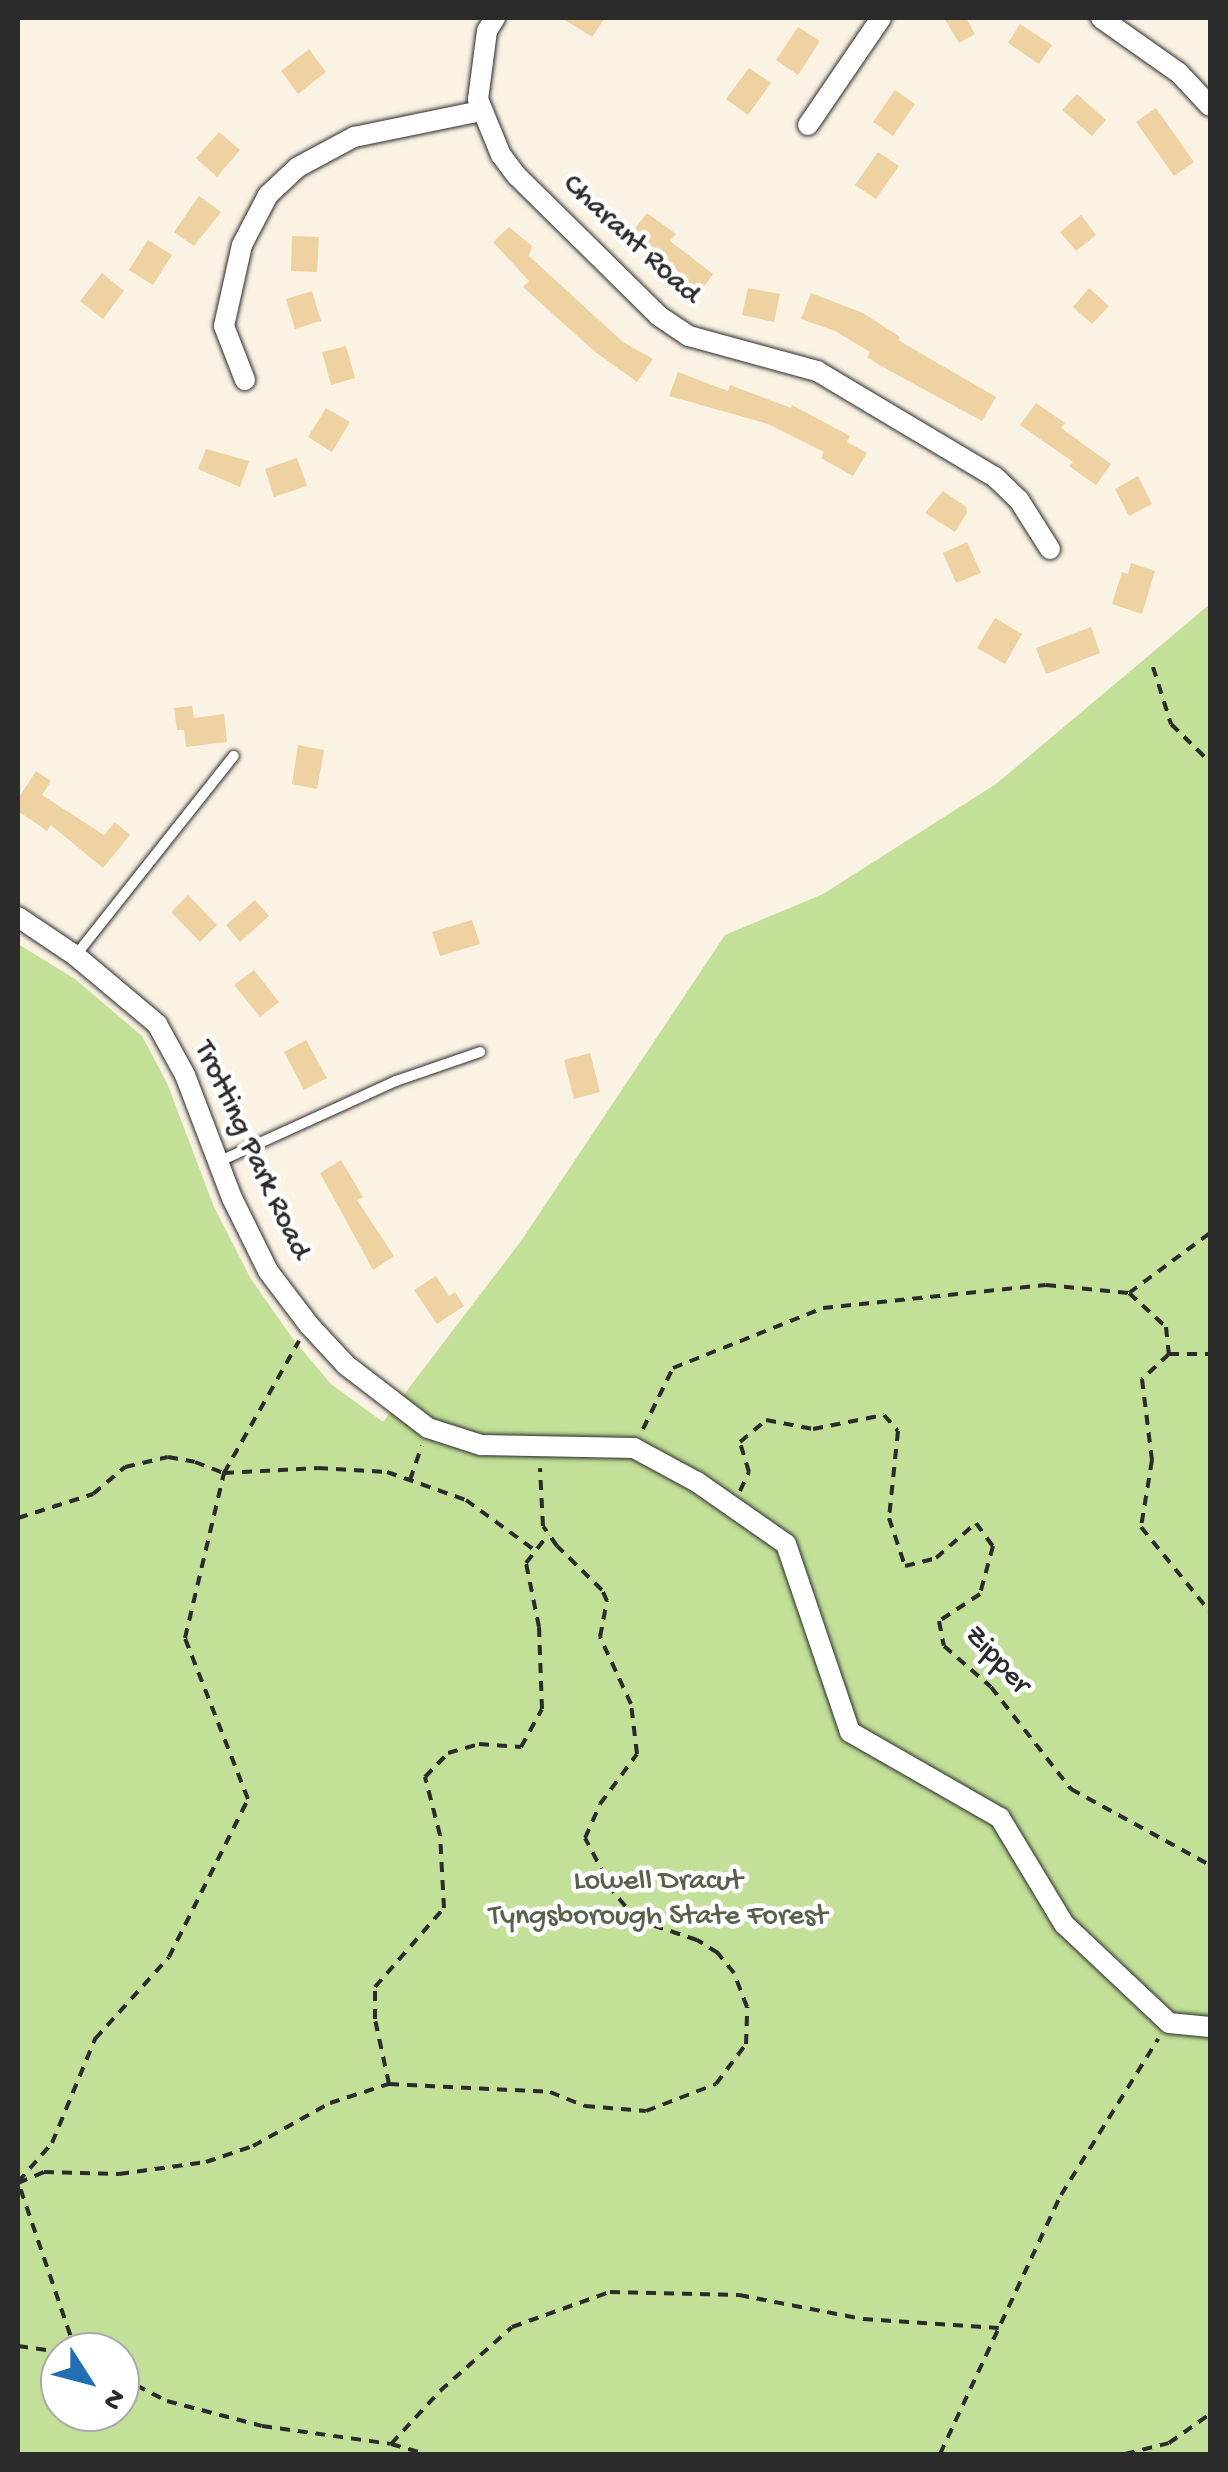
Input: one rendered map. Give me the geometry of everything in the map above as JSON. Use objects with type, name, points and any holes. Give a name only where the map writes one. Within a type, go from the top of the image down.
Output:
[{"type":"street","name":"Charant Road","points":[[495,18],[481,64],[481,111],[517,176],[659,316],[690,336],[817,371],[978,467],[1019,500],[1050,549]]},
{"type":"street","points":[[808,125],[881,18]]},
{"type":"street","points":[[1101,18],[1179,73],[1210,106]]},
{"type":"street","points":[[246,380],[224,326],[242,245],[268,195],[298,168],[354,137],[481,111]]},
{"type":"street","name":"Trotting Park Road","points":[[18,917],[76,956],[157,1024],[184,1075],[218,1162],[268,1270],[308,1325],[346,1364],[428,1428],[481,1445],[634,1448],[786,1544],[850,1732],[1000,1818],[1064,1924],[1169,2023]]},
{"type":"street","points":[[1169,2023],[1210,2027]]},
{"type":"lane","points":[[76,956],[234,756]]},
{"type":"lane","points":[[218,1162],[396,1081],[480,1052]]},
{"type":"path","points":[[1154,666],[1171,724],[1210,762]]},
{"type":"path","points":[[1129,1293],[1210,1233]]},
{"type":"path","points":[[634,1448],[672,1368],[823,1308],[1046,1285],[1129,1293],[1166,1327],[1169,1354]]},
{"type":"path","points":[[18,2182],[52,2143],[95,2039],[169,1957],[248,1799],[185,1638],[224,1474],[308,1325]]},
{"type":"path","points":[[1210,1354],[1169,1354],[1142,1379],[1152,1460],[1142,1527],[1210,1612]]},
{"type":"path","name":"Zipper","points":[[732,1507],[749,1472],[740,1442],[766,1420],[813,1429],[884,1415],[898,1431],[889,1518],[906,1566],[936,1558],[976,1523],[993,1546],[980,1594],[939,1621],[944,1646],[991,1687],[1070,1789],[1210,1865]]},
{"type":"path","points":[[410,1480],[428,1428]]},
{"type":"path","points":[[18,2182],[44,2172],[119,2174],[206,2162],[253,2146],[330,2102],[389,2084],[550,2092],[584,2106],[646,2112],[716,2084],[746,2044],[747,2007],[734,1972],[718,1953],[696,1940],[637,1920],[614,1893],[586,1838],[600,1804],[638,1754],[631,1704],[600,1636],[607,1601],[543,1526],[542,1477],[533,1444]]},
{"type":"path","points":[[18,1518],[86,1498],[125,1468],[152,1459],[195,1462],[224,1474],[318,1468],[388,1472],[466,1500],[536,1551]]},
{"type":"path","points":[[389,2084],[374,2019],[374,1987],[444,1908],[440,1836],[425,1777],[448,1753],[479,1744],[520,1746],[542,1709],[538,1626],[526,1563],[549,1534]]},
{"type":"path","points":[[940,2454],[1061,2195],[1169,2023]]},
{"type":"path","points":[[18,2182],[69,2332]]},
{"type":"path","points":[[391,2444],[440,2391],[512,2327],[610,2292],[739,2295],[864,2319],[999,2328]]},
{"type":"path","points":[[140,2387],[167,2401],[262,2426],[391,2444],[426,2454]]},
{"type":"path","points":[[1125,2454],[1169,2442],[1210,2414]]},
{"type":"green space","name":"Lowell Dracut Tyngsborough State Forest","points":[[1210,604],[1210,2454],[18,2454],[18,944],[75,979],[142,1036],[167,1083],[214,1207],[251,1279],[331,1384],[383,1422],[521,1241],[725,935],[823,894],[996,784]]},
{"type":"building","points":[[562,18],[605,18],[592,37]]},
{"type":"building","points":[[944,18],[966,18],[975,34],[959,43]]},
{"type":"building","points":[[1020,24],[1052,45],[1039,64],[1008,43]]},
{"type":"building","points":[[798,27],[820,41],[798,75],[776,60]]},
{"type":"building","points":[[309,49],[326,72],[298,94],[281,71]]},
{"type":"building","points":[[749,68],[771,83],[748,115],[726,99]]},
{"type":"building","points":[[895,90],[915,104],[893,136],[873,122]]},
{"type":"building","points":[[1077,94],[1106,120],[1092,136],[1062,110]]},
{"type":"building","points":[[1156,108],[1194,162],[1174,176],[1136,122]]},
{"type":"building","points":[[219,132],[240,150],[217,177],[196,158]]},
{"type":"building","points":[[878,152],[899,166],[876,199],[855,185]]},
{"type":"building","points":[[199,196],[221,212],[194,246],[174,232]]},
{"type":"building","points":[[647,213],[676,234],[670,241],[713,274],[697,296],[678,281],[683,275],[630,235]]},
{"type":"building","points":[[1081,215],[1096,235],[1076,251],[1060,232]]},
{"type":"building","points":[[509,227],[532,246],[529,256],[623,342],[653,359],[637,382],[594,351],[523,287],[529,281],[493,242]]},
{"type":"building","points":[[292,236],[319,237],[317,272],[291,271]]},
{"type":"building","points":[[148,240],[172,255],[153,285],[129,270]]},
{"type":"building","points":[[102,273],[124,291],[103,319],[80,301]]},
{"type":"building","points":[[748,288],[780,294],[774,322],[742,315]]},
{"type":"building","points":[[1089,288],[1109,306],[1092,324],[1073,307]]},
{"type":"building","points":[[312,291],[321,321],[295,329],[286,299]]},
{"type":"building","points":[[811,293],[863,313],[900,337],[898,340],[996,397],[982,421],[881,366],[867,357],[870,352],[835,331],[801,319]]},
{"type":"building","points":[[346,346],[355,378],[331,385],[322,352]]},
{"type":"building","points":[[678,372],[728,391],[730,385],[791,408],[792,405],[850,436],[847,442],[867,453],[853,476],[821,458],[824,452],[768,424],[669,396]]},
{"type":"building","points":[[1036,403],[1065,423],[1061,428],[1111,464],[1096,485],[1069,466],[1073,462],[1020,425]]},
{"type":"building","points":[[326,408],[350,422],[332,452],[308,437]]},
{"type":"building","points":[[206,449],[249,461],[240,487],[198,469]]},
{"type":"building","points":[[297,458],[307,486],[274,497],[265,469]]},
{"type":"building","points":[[1138,476],[1152,504],[1129,516],[1115,489]]},
{"type":"building","points":[[943,491],[966,507],[967,513],[955,532],[925,513]]},
{"type":"building","points":[[967,542],[981,573],[956,583],[943,553]]},
{"type":"building","points":[[1131,563],[1155,571],[1142,614],[1112,604],[1122,572],[1128,574]]},
{"type":"building","points":[[995,618],[1022,634],[1005,664],[977,648]]},
{"type":"building","points":[[1091,627],[1100,653],[1046,674],[1036,648]]},
{"type":"building","points":[[192,706],[194,718],[224,714],[227,742],[186,747],[184,730],[177,730],[174,708]]},
{"type":"building","points":[[298,745],[324,750],[317,789],[292,784]]},
{"type":"building","points":[[36,771],[51,781],[42,795],[104,835],[115,822],[130,835],[103,868],[51,825],[47,831],[18,811],[18,799]]},
{"type":"building","points":[[188,895],[217,925],[200,942],[171,912]]},
{"type":"building","points":[[255,900],[269,916],[240,942],[226,925]]},
{"type":"building","points":[[472,920],[480,944],[440,956],[432,932]]},
{"type":"building","points":[[254,970],[279,1002],[260,1017],[234,985]]},
{"type":"building","points":[[306,1040],[327,1078],[304,1090],[284,1052]]},
{"type":"building","points":[[590,1053],[600,1092],[574,1099],[564,1060]]},
{"type":"building","points":[[341,1160],[363,1197],[357,1200],[394,1256],[373,1270],[320,1173]]},
{"type":"building","points":[[436,1276],[449,1296],[455,1292],[464,1306],[437,1324],[414,1290]]}]
